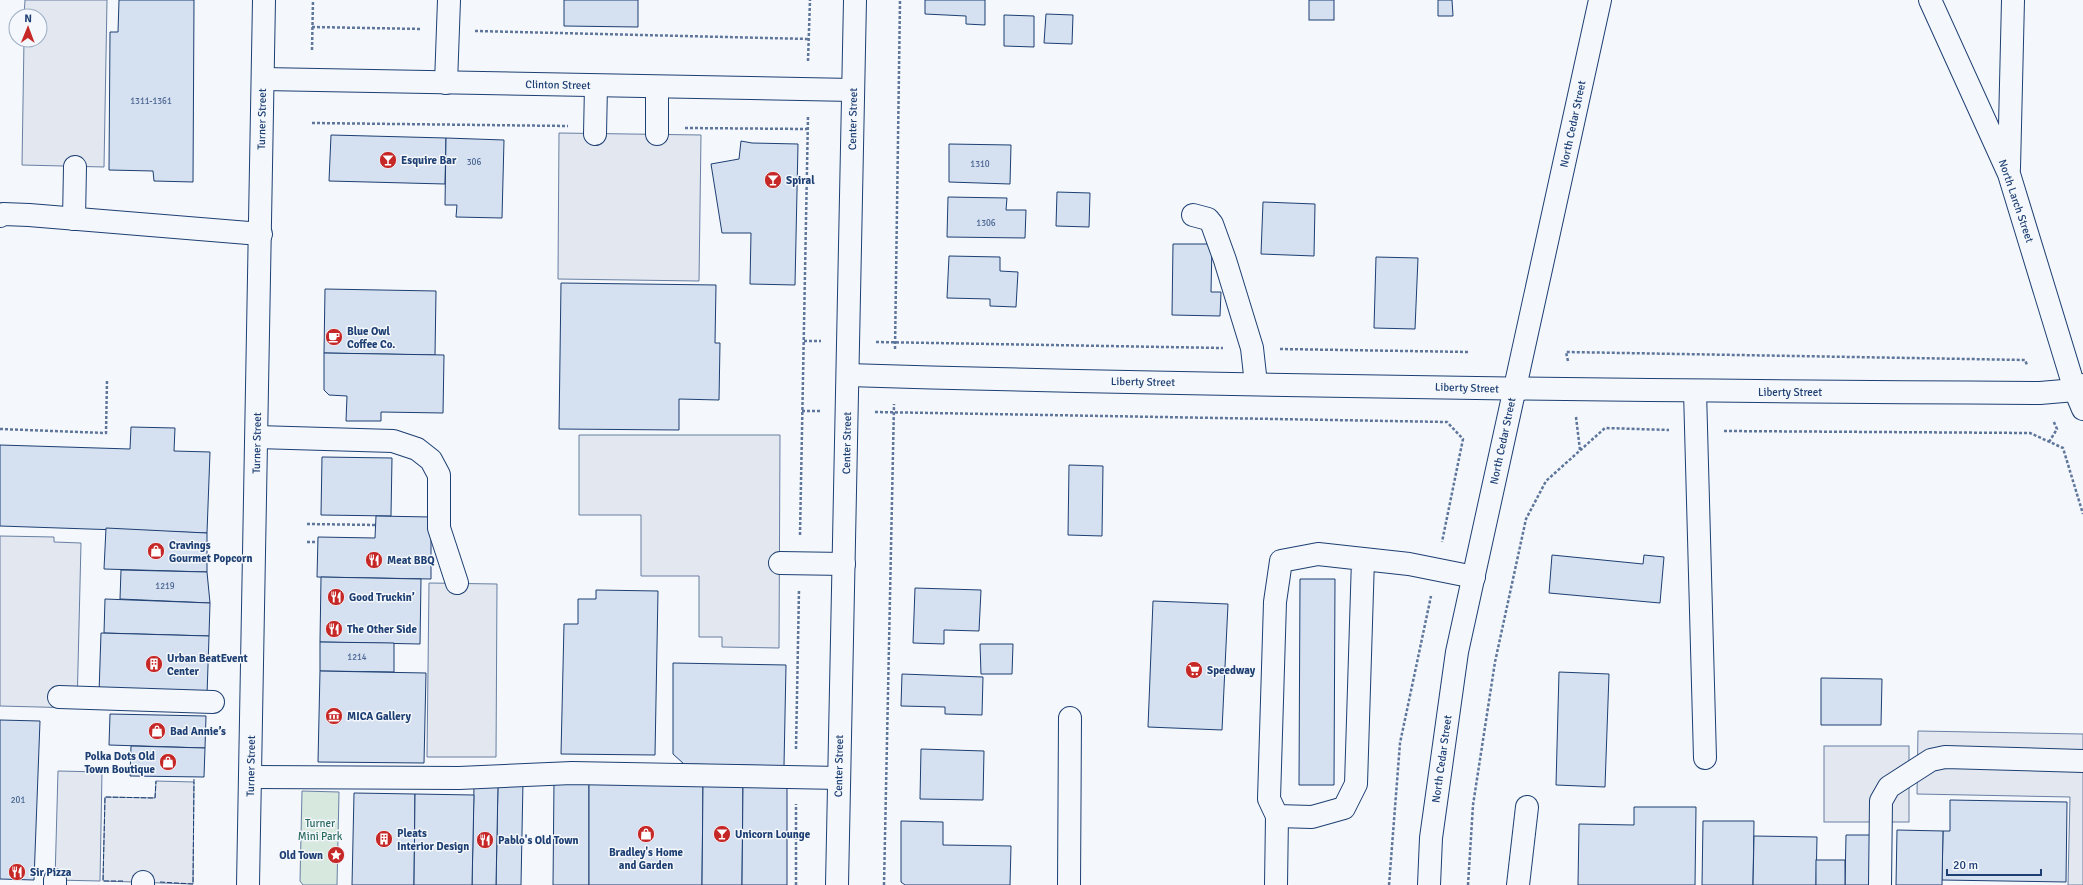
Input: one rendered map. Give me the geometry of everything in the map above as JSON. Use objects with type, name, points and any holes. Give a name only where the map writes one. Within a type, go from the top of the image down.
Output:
[{"type":"street","name":"Turner Street","points":[[248,885],[261,234],[264,0]]},
{"type":"street","points":[[446,83],[448,0]]},
{"type":"street","name":"Center Street","points":[[837,885],[855,0]]},
{"type":"street","name":"North Cedar Street","points":[[1429,885],[1431,838],[1457,652],[1600,0]]},
{"type":"street","name":"North Larch Street","points":[[1930,0],[2009,174],[2080,395]]},
{"type":"street","points":[[2009,174],[2013,0]]},
{"type":"street","name":"Clinton Street","points":[[263,79],[853,90]]},
{"type":"street","points":[[595,130],[596,86]]},
{"type":"street","points":[[657,87],[657,131]]},
{"type":"street","points":[[74,219],[75,166]]},
{"type":"street","points":[[0,216],[3,214],[29,215],[261,234]]},
{"type":"street","points":[[1193,215],[1208,219],[1212,224],[1226,260],[1252,348],[1256,384]]},
{"type":"street","name":"Liberty Street","points":[[848,375],[1514,390],[2040,393],[2080,395]]},
{"type":"street","points":[[1695,391],[1705,758]]},
{"type":"street","points":[[257,438],[392,441],[417,449],[431,460],[439,475],[439,528],[457,584]]},
{"type":"street","points":[[1276,885],[1276,816],[1269,799],[1274,602],[1281,561],[1318,554],[1409,564],[1474,577]]},
{"type":"street","points":[[1276,816],[1312,816],[1344,808],[1356,784],[1363,559]]},
{"type":"street","points":[[790,563],[844,564]]},
{"type":"street","points":[[59,697],[213,702]]},
{"type":"street","points":[[1069,885],[1070,718]]},
{"type":"street","points":[[1880,885],[1881,801],[1890,787],[1931,760],[1945,757],[2083,761]]},
{"type":"street","points":[[250,777],[459,778],[572,773],[839,778]]},
{"type":"street","points":[[1518,885],[1527,807]]},
{"type":"path","points":[[312,50],[313,0]]},
{"type":"path","points":[[796,885],[796,777],[790,563],[802,411],[810,0]]},
{"type":"path","points":[[884,885],[895,377],[900,0]]},
{"type":"path","points":[[312,27],[809,40]]},
{"type":"path","points":[[312,123],[595,130]]},
{"type":"path","points":[[657,131],[807,129]]},
{"type":"path","points":[[804,341],[1470,352]]},
{"type":"path","points":[[0,429],[106,433],[107,380]]},
{"type":"path","points":[[802,411],[1446,422],[1463,439],[1400,744],[1389,885]]},
{"type":"path","points":[[307,524],[376,525]]},
{"type":"path","points":[[307,542],[318,542]]},
{"type":"green space","name":"Turner Mini Park","points":[[302,791],[339,792],[337,885],[303,885],[300,881]]},
{"type":"shaded area","points":[[25,0],[107,0],[104,167],[22,165],[24,48],[48,48],[48,8],[24,8]]},
{"type":"shaded area","points":[[559,133],[701,135],[699,281],[558,279]]},
{"type":"shaded area","points":[[579,435],[780,435],[779,648],[722,647],[722,637],[699,637],[699,576],[641,576],[641,515],[579,515]]},
{"type":"shaded area","points":[[0,536],[54,537],[54,542],[81,543],[77,708],[0,706]]},
{"type":"shaded area","points":[[429,583],[497,584],[496,757],[427,757]]},
{"type":"shaded area","points":[[1918,731],[2083,734],[2083,885],[2068,885],[2070,797],[1917,794]]},
{"type":"shaded area","points":[[1824,746],[1909,746],[1909,822],[1824,822]]},
{"type":"shaded area","points":[[58,771],[102,772],[100,881],[55,880]]},
{"type":"shaded area","points":[[156,781],[194,782],[193,884],[103,881],[105,797],[155,798]]},
{"type":"building","points":[[119,0],[194,0],[193,182],[154,181],[153,171],[109,170],[110,32],[118,32]]},
{"type":"building","points":[[564,0],[638,0],[638,27],[564,26]]},
{"type":"building","points":[[925,0],[985,0],[985,25],[966,24],[966,16],[925,14]]},
{"type":"building","points":[[1309,0],[1334,0],[1334,20],[1309,20]]},
{"type":"building","points":[[1438,0],[1452,0],[1453,16],[1438,16]]},
{"type":"building","points":[[1046,14],[1073,15],[1072,44],[1044,43]]},
{"type":"building","points":[[1004,15],[1034,16],[1034,47],[1004,46]]},
{"type":"building","name":"Esquire Bar","points":[[331,135],[446,138],[445,184],[329,181]]},
{"type":"building","points":[[446,138],[504,140],[502,218],[456,217],[457,205],[445,205]]},
{"type":"building","points":[[741,141],[752,143],[798,144],[795,285],[750,284],[751,233],[722,233],[711,164],[739,159]]},
{"type":"building","points":[[949,144],[1011,145],[1010,184],[949,182]]},
{"type":"building","points":[[1057,192],[1090,193],[1089,227],[1056,226]]},
{"type":"building","points":[[948,197],[1007,198],[1006,210],[1026,210],[1025,238],[947,237]]},
{"type":"building","points":[[1263,202],[1315,204],[1314,256],[1261,254]]},
{"type":"building","points":[[1173,244],[1212,244],[1211,292],[1221,292],[1220,316],[1172,315]]},
{"type":"building","points":[[949,256],[1000,257],[1000,271],[1018,272],[1016,307],[990,306],[990,299],[947,298]]},
{"type":"building","points":[[1376,257],[1418,258],[1415,329],[1374,328]]},
{"type":"building","points":[[561,283],[716,285],[715,343],[720,343],[719,400],[679,399],[679,430],[559,429]]},
{"type":"building","points":[[325,289],[436,291],[435,355],[324,353]]},
{"type":"building","points":[[324,353],[444,355],[443,413],[381,412],[381,421],[346,421],[347,396],[329,395],[324,390]]},
{"type":"building","points":[[131,427],[175,428],[174,451],[210,452],[207,533],[0,526],[0,445],[130,449]]},
{"type":"building","points":[[322,457],[392,458],[391,516],[321,515]]},
{"type":"building","points":[[1069,465],[1103,466],[1102,536],[1068,535]]},
{"type":"building","name":"Meat BBQ","points":[[376,516],[431,517],[431,579],[317,577],[318,537],[375,538]]},
{"type":"building","name":"Cravings Gourmet Popcorn","points":[[106,528],[207,533],[207,572],[104,569]]},
{"type":"building","points":[[1552,555],[1643,564],[1644,555],[1664,557],[1660,603],[1549,593]]},
{"type":"building","points":[[121,570],[207,572],[210,603],[120,599]]},
{"type":"building","points":[[321,577],[421,579],[420,644],[320,642]]},
{"type":"building","points":[[1300,579],[1335,579],[1334,785],[1299,785]]},
{"type":"building","points":[[915,588],[981,590],[979,631],[944,630],[944,644],[913,643]]},
{"type":"building","points":[[596,590],[658,591],[655,755],[561,754],[564,624],[578,624],[578,599],[596,599]]},
{"type":"building","points":[[105,599],[210,603],[209,636],[104,633]]},
{"type":"building","points":[[1153,601],[1228,604],[1222,730],[1148,727]]},
{"type":"building","name":"Urban BeatEvent Center","points":[[101,633],[209,636],[207,695],[99,693]]},
{"type":"building","points":[[320,642],[394,643],[394,672],[320,671]]},
{"type":"building","points":[[980,644],[1013,644],[1012,674],[981,674]]},
{"type":"building","points":[[673,663],[786,665],[784,766],[684,764],[673,754]]},
{"type":"building","points":[[320,671],[426,673],[424,763],[318,762]]},
{"type":"building","points":[[1559,672],[1609,674],[1605,787],[1556,785]]},
{"type":"building","points":[[902,674],[983,677],[982,715],[945,714],[945,707],[901,706]]},
{"type":"building","points":[[1821,678],[1882,679],[1881,725],[1821,725]]},
{"type":"building","name":"Bad Annie’s","points":[[110,714],[206,716],[205,748],[109,745]]},
{"type":"building","points":[[0,720],[40,721],[34,880],[0,879]]},
{"type":"building","name":"Polka Dots Old Town Boutique","points":[[131,746],[205,748],[204,777],[130,776]]},
{"type":"building","points":[[921,749],[984,751],[983,800],[920,799]]},
{"type":"building","points":[[498,781],[523,781],[521,885],[496,885]]},
{"type":"building","points":[[554,781],[589,782],[589,885],[553,885]]},
{"type":"building","name":"Bradley's Home and Garden","points":[[589,782],[703,783],[702,885],[589,885]]},
{"type":"building","name":"Unicorn Lounge","points":[[703,783],[743,783],[742,885],[702,885]]},
{"type":"building","points":[[743,783],[787,783],[787,885],[742,885]]},
{"type":"building","name":"Pablo's Old Town","points":[[474,786],[498,786],[496,885],[472,885]]},
{"type":"building","name":"Pleats Interior Design","points":[[354,793],[415,794],[414,885],[352,885]]},
{"type":"building","points":[[415,794],[474,795],[472,885],[414,885]]},
{"type":"building","points":[[1950,800],[2067,802],[2066,882],[1942,880],[1943,831],[1950,831]]},
{"type":"building","points":[[1634,807],[1696,807],[1695,885],[1578,885],[1579,824],[1634,825]]},
{"type":"building","points":[[901,821],[943,822],[943,845],[1011,846],[1010,885],[905,885],[901,882]]},
{"type":"building","points":[[1703,821],[1754,821],[1753,885],[1702,885]]},
{"type":"building","points":[[1897,830],[1943,831],[1942,885],[1896,885]]},
{"type":"building","points":[[1846,835],[1875,835],[1874,885],[1845,885]]},
{"type":"building","points":[[1754,836],[1817,837],[1816,885],[1753,885]]},
{"type":"building","points":[[1816,860],[1845,860],[1845,885],[1816,885]]},
{"type":"fence","points":[[160,882],[193,884],[194,777]]},
{"type":"fence","points":[[123,881],[103,881],[105,797],[155,798],[156,781]]},
{"type":"place","name":"Esquire Bar","points":[[388,160]]},
{"type":"place","name":"Spiral","points":[[773,180]]},
{"type":"place","name":"Blue Owl Coffee Co.","points":[[334,337]]},
{"type":"place","name":"Cravings Gourmet Popcorn","points":[[156,551]]},
{"type":"place","name":"Meat BBQ","points":[[374,560]]},
{"type":"place","name":"Good Truckin’","points":[[336,597]]},
{"type":"place","name":"The Other Side","points":[[334,629]]},
{"type":"place","name":"Urban BeatEvent Center","points":[[154,664]]},
{"type":"place","name":"Speedway","points":[[1194,670]]},
{"type":"place","name":"MICA Gallery","points":[[334,716]]},
{"type":"place","name":"Bad Annie’s","points":[[157,731]]},
{"type":"place","name":"Polka Dots Old Town Boutique","points":[[168,762]]},
{"type":"place","name":"Bradley's Home and Garden","points":[[646,834]]},
{"type":"place","name":"Unicorn Lounge","points":[[722,834]]},
{"type":"place","name":"Pleats Interior Design","points":[[384,839]]},
{"type":"place","name":"Pablo's Old Town","points":[[485,840]]},
{"type":"place","name":"Old Town","points":[[336,855]]},
{"type":"place","name":"Sir Pizza","points":[[17,872]]}]
